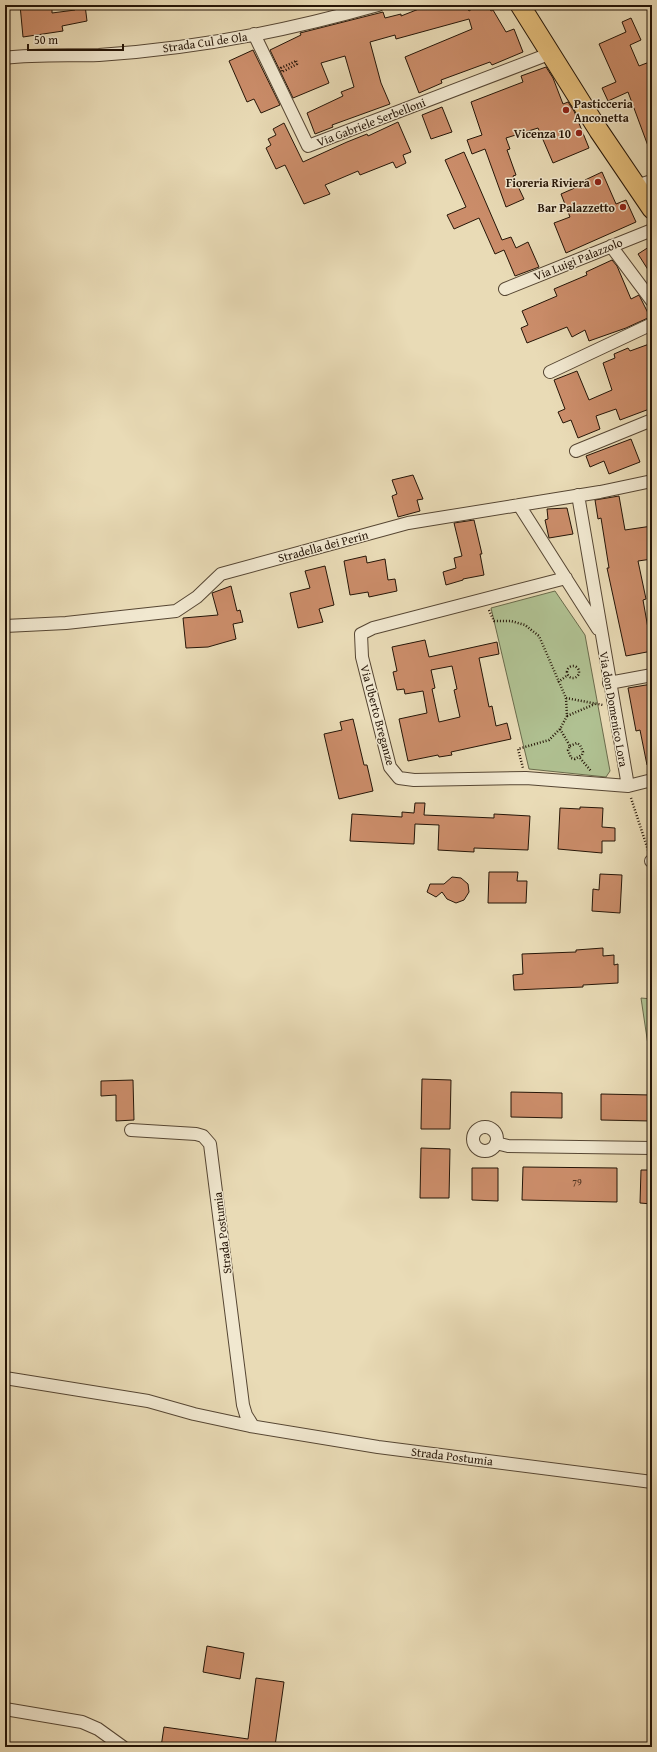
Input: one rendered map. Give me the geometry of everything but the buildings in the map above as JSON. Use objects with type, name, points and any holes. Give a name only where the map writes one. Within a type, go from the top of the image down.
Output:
[{"type":"main road","points":[[520,5],[549,54],[644,183],[652,209]]},
{"type":"street","name":"Strada Cul de Ola","points":[[5,58],[99,54],[216,42],[332,18],[378,5]]},
{"type":"street","name":"Via Gabriele Serbelloni","points":[[254,34],[308,146],[549,54]]},
{"type":"street","name":"Via Luigi Palazzolo","points":[[505,289],[652,230]]},
{"type":"street","points":[[611,246],[652,301]]},
{"type":"street","points":[[550,372],[652,324]]},
{"type":"street","points":[[576,451],[652,420]]},
{"type":"street","name":"Stradella dei Perin","points":[[5,626],[66,623],[176,611],[197,597],[221,574],[408,523],[652,482]]},
{"type":"street","name":"Via don Domenico Lora","points":[[578,495],[600,633],[628,786]]},
{"type":"street","name":"Via don Domenico Lora","points":[[519,505],[600,633]]},
{"type":"street","name":"Via Uberto Breganze","points":[[566,578],[373,628],[361,634],[362,657],[390,767],[399,778],[414,780],[526,778],[628,786],[652,780]]},
{"type":"street","points":[[609,683],[652,675]]},
{"type":"street","name":"Strada Postumia","points":[[131,1130],[196,1134],[203,1136],[210,1144],[243,1405],[253,1426]]},
{"type":"street","points":[[496,1143],[508,1146],[652,1148]]},
{"type":"street","name":"Strada Postumia","points":[[5,1378],[148,1400],[194,1414],[253,1426],[378,1447],[652,1482]]},
{"type":"street","points":[[5,1709],[82,1722],[98,1729],[123,1747]]},
{"type":"path","points":[[296,61],[297,64],[287,70],[282,72],[281,68],[296,61]]},
{"type":"path","points":[[485,598],[494,621],[511,621],[524,625],[538,636],[566,698],[567,716],[560,729],[549,740],[518,749],[526,778]]},
{"type":"path","points":[[569,667],[577,667],[579,672],[576,677],[573,678],[568,675],[567,670],[569,667]]},
{"type":"path","points":[[558,682],[568,675]]},
{"type":"path","points":[[566,698],[602,704],[604,713],[614,712]]},
{"type":"path","points":[[567,716],[596,704]]},
{"type":"path","points":[[560,729],[570,746],[568,750],[571,758],[575,759],[582,755],[583,752],[580,745],[577,744],[570,746]]},
{"type":"path","points":[[628,786],[652,861]]},
{"type":"green space","points":[[555,591],[585,635],[610,771],[606,777],[529,769],[491,608]]},
{"type":"green space","points":[[641,998],[652,999],[652,1065],[651,1065]]},
{"type":"railway","points":[[646,5],[652,8]]},
{"type":"place","name":"Pasticceria Anconetta","points":[[566,110]]},
{"type":"place","name":"Vicenza 10","points":[[579,133]]},
{"type":"place","name":"Fioreria Riviera","points":[[598,182]]},
{"type":"place","name":"Bar Palazzetto","points":[[623,207]]}]
